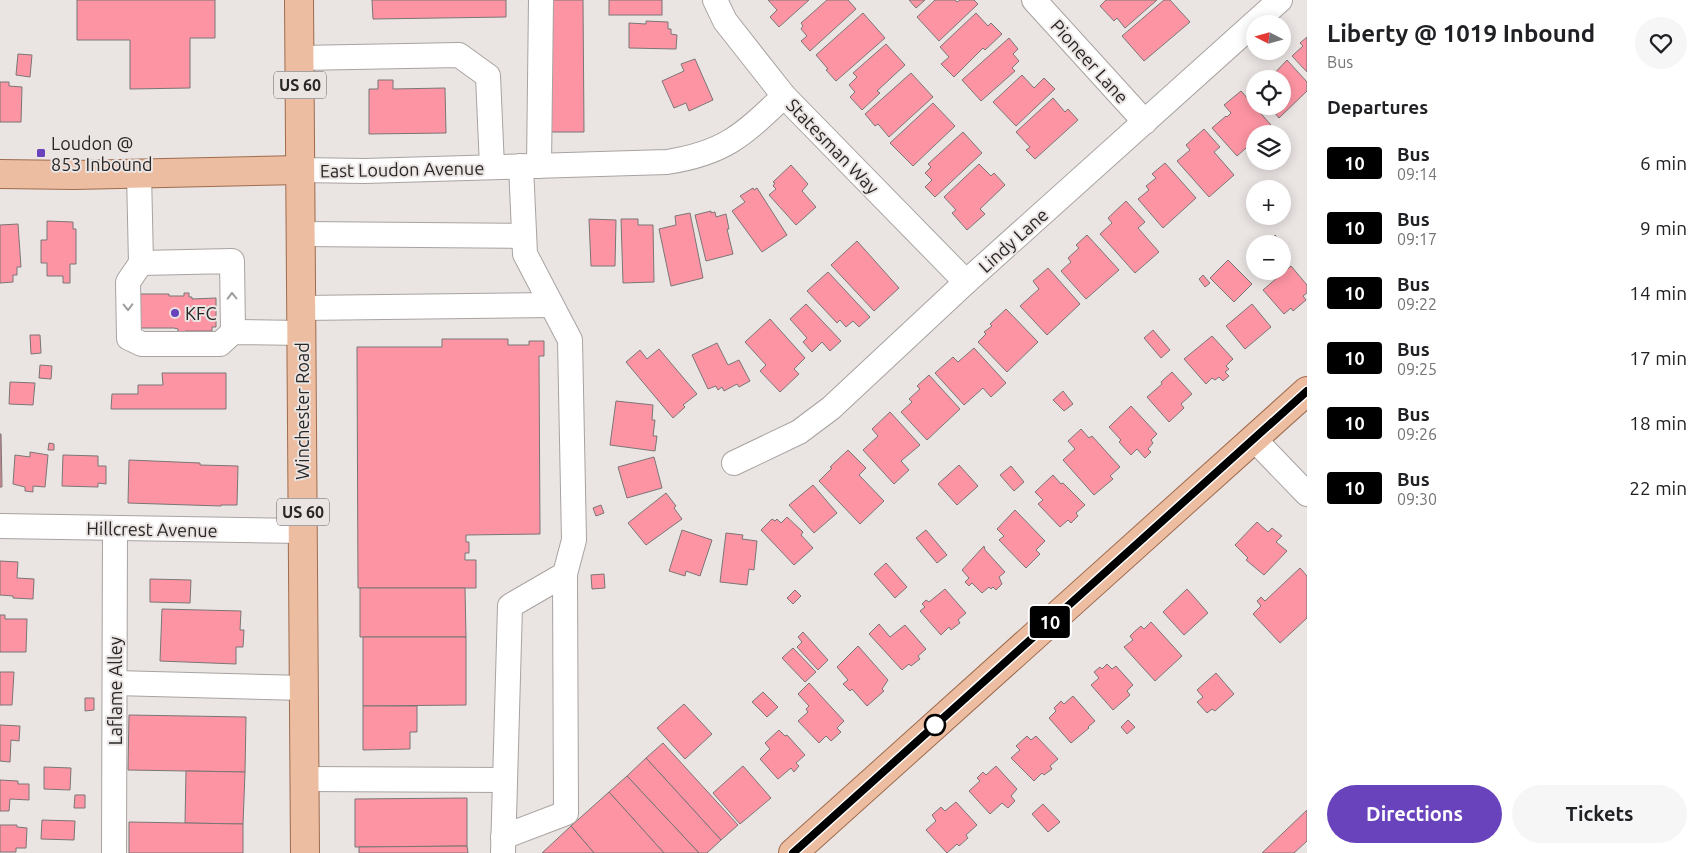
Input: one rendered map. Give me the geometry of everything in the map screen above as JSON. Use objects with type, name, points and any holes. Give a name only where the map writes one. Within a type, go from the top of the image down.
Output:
[{"type":"main road","name":"Winchester Road","points":[[299,0],[305,853]]},
{"type":"main road","name":"East Loudon Avenue","points":[[0,174],[300,170]]},
{"type":"main road","points":[[793,853],[1307,392]]},
{"type":"street","points":[[541,0],[524,236],[525,254],[570,340],[574,540],[565,574],[566,813],[503,845],[510,606],[565,574]]},
{"type":"street","name":"Statesman Way","points":[[715,0],[725,20],[784,96],[966,282]]},
{"type":"street","name":"Pioneer Lane","points":[[1034,0],[1145,122]]},
{"type":"street","name":"Lindy Lane","points":[[734,463],[799,432],[831,408],[966,282],[1280,0]]},
{"type":"street","points":[[300,58],[458,55],[488,76],[492,167]]},
{"type":"street","name":"East Loudon Avenue","points":[[300,170],[364,171],[667,162],[702,155],[730,143],[756,123],[784,96]]},
{"type":"street","points":[[139,173],[141,263],[128,282],[129,338],[142,344],[220,344],[233,332],[302,320],[551,305]]},
{"type":"street","points":[[301,234],[524,236]]},
{"type":"street","points":[[141,263],[232,261],[233,332]]},
{"type":"street","points":[[1254,439],[1307,494]]},
{"type":"street","name":"Hillcrest Avenue","points":[[0,526],[303,531]]},
{"type":"street","name":"Laflame Alley","points":[[114,853],[115,528]]},
{"type":"street","points":[[115,683],[304,688]]},
{"type":"street","points":[[304,779],[505,780]]},
{"type":"building","points":[[77,0],[215,0],[215,38],[190,38],[190,88],[130,89],[130,40],[77,40]]},
{"type":"building","points":[[372,0],[506,0],[506,17],[373,19]]},
{"type":"building","points":[[548,0],[583,0],[584,132],[549,132]]},
{"type":"building","points":[[609,0],[662,0],[662,15],[609,15]]},
{"type":"building","points":[[768,0],[809,0],[779,27],[770,17],[777,10]]},
{"type":"building","points":[[827,0],[848,0],[856,9],[810,51],[801,41],[807,36],[801,29],[803,26],[801,23]]},
{"type":"building","points":[[909,0],[925,0],[916,8]]},
{"type":"building","points":[[935,0],[955,0],[957,2],[960,0],[974,0],[978,4],[939,41],[917,17]]},
{"type":"building","points":[[1106,0],[1157,0],[1125,28],[1117,18],[1114,21],[1100,6]]},
{"type":"building","points":[[1164,0],[1170,0],[1190,22],[1144,61],[1122,36]]},
{"type":"building","points":[[863,13],[885,38],[836,81],[816,55]]},
{"type":"building","points":[[976,13],[988,26],[991,23],[1002,34],[985,50],[983,48],[954,77],[941,64],[949,57],[940,47]]},
{"type":"building","points":[[646,21],[668,22],[668,29],[671,29],[671,34],[677,35],[676,49],[629,48],[629,23],[646,24]]},
{"type":"building","points":[[1307,37],[1307,72],[1292,56],[1303,46],[1300,43]]},
{"type":"building","points":[[1009,38],[1018,49],[1013,54],[1019,61],[1012,68],[1015,71],[981,101],[962,80]]},
{"type":"building","points":[[886,44],[905,65],[877,91],[880,93],[862,110],[850,97],[855,92],[849,85],[857,77],[853,73]]},
{"type":"building","points":[[18,54],[32,55],[30,77],[16,75]]},
{"type":"building","points":[[695,59],[713,100],[689,111],[686,103],[674,108],[662,81],[684,71],[681,64]]},
{"type":"building","points":[[1287,60],[1307,82],[1307,91],[1291,106],[1291,70],[1278,70]]},
{"type":"building","points":[[911,73],[933,97],[889,137],[878,124],[875,126],[865,114]]},
{"type":"building","points":[[1022,75],[1034,88],[1044,78],[1055,89],[1016,126],[993,102]]},
{"type":"building","points":[[378,80],[393,80],[393,89],[445,88],[446,133],[369,134],[369,89],[378,89]]},
{"type":"building","points":[[0,82],[9,82],[9,86],[22,87],[21,122],[0,122]]},
{"type":"building","points":[[1241,91],[1246,97],[1246,115],[1262,115],[1271,125],[1246,125],[1246,148],[1237,156],[1212,128],[1231,113],[1224,105]]},
{"type":"building","points":[[1053,98],[1065,112],[1068,109],[1078,120],[1035,159],[1026,150],[1030,147],[1016,132]]},
{"type":"building","points":[[933,103],[955,126],[913,166],[890,143]]},
{"type":"building","points":[[1204,129],[1220,147],[1214,152],[1234,175],[1209,197],[1177,161],[1190,150],[1186,145]]},
{"type":"building","points":[[963,132],[982,153],[935,197],[925,187],[932,180],[925,173],[931,167],[928,164]]},
{"type":"building","points":[[1165,163],[1196,198],[1163,228],[1138,199],[1149,190],[1146,186],[1156,178],[1152,174]]},
{"type":"building","points":[[979,164],[991,176],[994,173],[1005,185],[980,209],[985,214],[967,230],[952,213],[956,210],[944,197]]},
{"type":"building","points":[[791,165],[808,184],[802,191],[816,207],[796,225],[769,195],[776,189],[773,186],[775,183],[773,182]]},
{"type":"building","points":[[753,188],[754,190],[757,188],[787,235],[762,252],[732,211],[745,202],[740,196]]},
{"type":"building","points":[[1126,201],[1145,222],[1138,228],[1159,252],[1135,273],[1100,234],[1112,223],[1108,218]]},
{"type":"building","points":[[711,211],[711,213],[715,212],[716,217],[726,214],[729,229],[727,229],[733,254],[706,261],[695,215]]},
{"type":"building","points":[[690,213],[703,278],[671,286],[659,229],[676,225],[675,216]]},
{"type":"building","points":[[589,219],[616,220],[615,266],[591,266]]},
{"type":"building","points":[[621,219],[638,219],[638,225],[653,225],[654,282],[623,283]]},
{"type":"building","points":[[47,221],[73,222],[73,229],[76,229],[76,264],[70,264],[70,283],[63,283],[63,276],[47,276],[47,263],[41,263],[41,240],[47,240]]},
{"type":"building","points":[[18,224],[21,267],[17,267],[17,275],[13,275],[13,282],[0,283],[0,225]]},
{"type":"building","points":[[1087,235],[1119,270],[1086,299],[1061,271],[1071,262],[1068,258],[1079,248],[1076,245]]},
{"type":"building","points":[[857,241],[899,288],[874,311],[831,265]]},
{"type":"building","points":[[1228,260],[1252,284],[1234,302],[1210,278]]},
{"type":"building","points":[[1291,266],[1307,285],[1307,293],[1303,296],[1306,300],[1293,311],[1291,308],[1284,314],[1263,290],[1275,280],[1291,280]]},
{"type":"building","points":[[1048,268],[1080,304],[1047,335],[1020,306],[1039,289],[1033,281]]},
{"type":"building","points":[[828,272],[870,317],[859,327],[853,321],[846,327],[840,320],[837,323],[807,291]]},
{"type":"building","points":[[1203,275],[1210,283],[1205,287],[1199,279]]},
{"type":"building","name":"KFC","points":[[184,293],[189,293],[189,297],[192,297],[192,299],[216,298],[216,327],[212,327],[212,331],[185,331],[184,335],[178,335],[178,329],[174,328],[135,328],[135,294],[184,296]]},
{"type":"building","points":[[806,304],[841,341],[830,351],[822,342],[812,352],[803,342],[807,338],[790,319]]},
{"type":"building","points":[[1252,304],[1271,327],[1245,349],[1226,326]]},
{"type":"building","points":[[1006,309],[1038,342],[1007,372],[978,342],[986,334],[984,332],[992,326],[990,324]]},
{"type":"building","points":[[770,319],[805,358],[794,369],[799,374],[780,392],[760,371],[766,365],[745,342]]},
{"type":"building","points":[[1153,330],[1170,350],[1161,358],[1144,338]]},
{"type":"building","points":[[30,335],[40,335],[41,353],[31,354]]},
{"type":"building","points":[[1212,336],[1233,359],[1226,366],[1229,369],[1225,372],[1229,376],[1223,381],[1219,377],[1215,380],[1212,378],[1206,384],[1184,359]]},
{"type":"building","points":[[442,339],[508,339],[508,345],[529,345],[529,341],[544,341],[544,356],[539,356],[540,534],[466,535],[466,542],[469,542],[469,553],[465,553],[465,560],[476,560],[476,588],[358,588],[357,347],[442,347]]},
{"type":"building","points":[[717,343],[728,365],[739,360],[750,381],[739,387],[737,384],[724,391],[722,387],[718,390],[716,386],[708,389],[692,355]]},
{"type":"building","points":[[974,348],[1006,383],[991,397],[983,388],[964,405],[935,373],[953,357],[958,362]]},
{"type":"building","points":[[659,349],[697,394],[683,405],[685,407],[673,418],[626,362],[640,350],[647,359]]},
{"type":"building","points":[[40,365],[52,366],[51,379],[39,378]]},
{"type":"building","points":[[1172,372],[1192,394],[1181,404],[1184,408],[1169,422],[1147,397]]},
{"type":"building","points":[[162,373],[226,373],[226,409],[111,409],[112,394],[138,394],[138,385],[163,385]]},
{"type":"building","points":[[929,375],[960,409],[927,440],[901,412],[912,402],[909,399],[920,389],[917,386]]},
{"type":"building","points":[[10,382],[35,383],[33,405],[9,404]]},
{"type":"building","points":[[1063,391],[1073,404],[1064,411],[1053,400]]},
{"type":"building","points":[[616,401],[653,405],[652,420],[655,420],[653,436],[657,436],[655,451],[610,445]]},
{"type":"building","points":[[1131,406],[1157,434],[1151,440],[1153,443],[1148,449],[1151,452],[1145,458],[1137,449],[1131,455],[1109,427]]},
{"type":"building","points":[[890,412],[920,445],[901,461],[909,470],[894,484],[863,450],[878,436],[872,429]]},
{"type":"building","points":[[1081,429],[1089,438],[1092,436],[1120,467],[1110,476],[1113,479],[1094,495],[1063,460],[1075,449],[1068,441]]},
{"type":"building","points":[[1,434],[2,487],[0,487]]},
{"type":"building","points":[[49,443],[54,444],[54,450],[48,450]]},
{"type":"building","points":[[848,450],[866,468],[859,475],[884,501],[860,524],[819,481],[832,468],[830,467]]},
{"type":"building","points":[[30,452],[48,455],[45,487],[33,486],[33,492],[25,491],[25,487],[13,484],[15,455],[30,457]]},
{"type":"building","points":[[63,455],[98,456],[98,466],[106,466],[106,484],[98,483],[98,487],[62,486]]},
{"type":"building","points":[[654,457],[662,488],[627,498],[618,467]]},
{"type":"building","points":[[129,460],[238,466],[237,505],[128,503]]},
{"type":"building","points":[[959,465],[978,486],[957,505],[938,484]]},
{"type":"building","points":[[1011,466],[1024,482],[1014,491],[1000,475]]},
{"type":"building","points":[[1053,475],[1085,505],[1076,513],[1078,516],[1071,523],[1068,520],[1060,527],[1038,504],[1043,500],[1035,492]]},
{"type":"building","points":[[813,485],[837,513],[814,533],[789,505]]},
{"type":"building","points":[[666,493],[676,506],[674,508],[682,519],[646,545],[628,523]]},
{"type":"building","points":[[601,505],[604,513],[596,516],[593,508]]},
{"type":"building","points":[[1015,510],[1045,541],[1036,550],[1040,554],[1026,568],[999,540],[1004,536],[997,529]]},
{"type":"building","points":[[787,517],[803,532],[801,535],[813,548],[794,565],[761,530],[772,519],[775,521],[777,519],[781,523]]},
{"type":"building","points":[[1257,522],[1268,532],[1272,528],[1282,536],[1276,542],[1287,551],[1264,575],[1246,560],[1248,558],[1235,545]]},
{"type":"building","points":[[682,530],[712,540],[700,576],[686,571],[685,576],[669,571]]},
{"type":"building","points":[[926,530],[947,555],[937,563],[916,538]]},
{"type":"building","points":[[726,533],[743,535],[742,539],[757,541],[754,570],[749,569],[747,585],[720,582]]},
{"type":"building","points":[[984,546],[985,550],[1005,572],[999,577],[1002,584],[996,590],[993,587],[991,589],[989,587],[982,593],[972,583],[969,586],[965,582],[969,578],[962,570]]},
{"type":"building","points":[[0,561],[18,562],[17,578],[34,579],[33,599],[0,595]]},
{"type":"building","points":[[886,563],[907,587],[895,598],[874,574]]},
{"type":"building","points":[[1300,568],[1307,576],[1307,618],[1280,643],[1253,614],[1261,606],[1257,601],[1261,597],[1265,601]]},
{"type":"building","points":[[604,574],[605,588],[592,589],[591,575]]},
{"type":"building","points":[[150,579],[191,580],[190,603],[150,602]]},
{"type":"building","points":[[360,588],[465,588],[466,637],[360,637]]},
{"type":"building","points":[[945,589],[966,613],[958,620],[960,623],[951,630],[949,627],[941,635],[920,611],[925,607],[922,604],[926,600],[929,602]]},
{"type":"building","points":[[1187,589],[1208,613],[1184,635],[1163,612]]},
{"type":"building","points":[[795,590],[801,596],[793,604],[787,598]]},
{"type":"building","points":[[162,609],[241,611],[240,630],[244,630],[243,647],[236,647],[236,664],[160,661]]},
{"type":"building","points":[[0,615],[5,615],[5,619],[27,619],[26,652],[0,652]]},
{"type":"building","points":[[1151,622],[1182,656],[1155,681],[1124,647],[1133,640],[1130,636],[1134,632],[1141,626],[1144,629]]},
{"type":"building","points":[[879,624],[890,637],[905,625],[926,649],[918,656],[920,659],[902,670],[869,634]]},
{"type":"building","points":[[803,632],[828,660],[818,670],[797,647],[802,642],[798,637]]},
{"type":"building","points":[[363,637],[466,637],[466,705],[363,706]]},
{"type":"building","points":[[858,646],[888,680],[882,689],[884,691],[867,706],[852,689],[850,691],[843,684],[848,680],[837,667]]},
{"type":"building","points":[[793,648],[816,672],[805,682],[782,658]]},
{"type":"building","points":[[1107,664],[1112,669],[1116,666],[1133,685],[1127,691],[1130,695],[1113,710],[1091,685],[1099,678],[1094,672],[1100,667],[1102,669]]},
{"type":"building","points":[[0,672],[14,672],[12,705],[0,705]]},
{"type":"building","points":[[1216,673],[1234,694],[1215,711],[1212,709],[1207,713],[1197,702],[1203,697],[1197,690]]},
{"type":"building","points":[[809,683],[844,721],[837,728],[841,732],[831,741],[826,736],[819,743],[798,721],[808,712],[806,709],[809,706],[798,694]]},
{"type":"building","points":[[763,692],[778,707],[767,717],[752,702]]},
{"type":"building","points":[[1073,696],[1095,721],[1071,743],[1049,718],[1056,711],[1054,708],[1061,701],[1064,704]]},
{"type":"building","points":[[85,698],[94,698],[94,710],[85,711]]},
{"type":"building","points":[[684,704],[712,734],[685,759],[657,728]]},
{"type":"building","points":[[363,706],[417,706],[417,732],[410,732],[410,749],[363,750]]},
{"type":"building","points":[[129,715],[246,717],[245,772],[128,770]]},
{"type":"building","points":[[1128,720],[1135,727],[1127,734],[1121,727]]},
{"type":"building","points":[[0,725],[20,726],[19,741],[11,740],[10,762],[0,761]]},
{"type":"building","points":[[779,730],[785,736],[787,735],[805,755],[796,763],[799,766],[794,772],[791,768],[778,779],[760,759],[770,749],[765,743]]},
{"type":"building","points":[[1027,736],[1031,740],[1036,736],[1058,759],[1050,766],[1052,769],[1044,775],[1042,773],[1034,781],[1011,758],[1020,750],[1016,746]]},
{"type":"building","points":[[663,743],[738,825],[721,840],[646,758]]},
{"type":"building","points":[[646,758],[721,840],[707,853],[699,853],[627,776]]},
{"type":"building","points":[[743,766],[771,798],[740,824],[713,793]]},
{"type":"building","points":[[996,766],[1017,789],[1011,796],[1015,801],[1008,808],[1002,803],[990,814],[969,791],[980,781],[977,778],[983,772],[986,775]]},
{"type":"building","points":[[44,767],[71,768],[70,790],[44,789]]},
{"type":"building","points":[[186,771],[245,772],[243,824],[185,823]]},
{"type":"building","points":[[627,776],[699,853],[664,853],[609,792]]},
{"type":"building","points":[[0,780],[18,781],[18,784],[29,784],[29,800],[10,799],[9,811],[0,811]]},
{"type":"building","points":[[609,792],[664,853],[594,853],[571,826]]},
{"type":"building","points":[[75,795],[85,795],[85,808],[74,808]]},
{"type":"building","points":[[467,798],[467,846],[355,847],[355,799]]},
{"type":"building","points":[[956,802],[977,825],[966,835],[968,838],[959,846],[957,844],[947,853],[926,830],[936,821],[932,815],[941,807],[945,811]]},
{"type":"building","points":[[1043,804],[1060,822],[1048,832],[1032,814]]},
{"type":"building","points":[[1307,810],[1307,841],[1294,853],[1262,853]]},
{"type":"building","points":[[42,820],[75,821],[74,840],[41,839]]},
{"type":"building","points":[[129,822],[243,824],[243,853],[129,853]]},
{"type":"building","points":[[0,825],[17,825],[17,827],[27,828],[26,848],[16,848],[16,852],[0,852]]},
{"type":"building","points":[[571,826],[594,853],[542,853]]},
{"type":"building","points":[[467,846],[468,853],[359,853],[359,847]]},
{"type":"bus line","name":"10","points":[[793,853],[1307,391]]},
{"type":"place","name":"Loudon @ 853 Inbound","points":[[41,153]]},
{"type":"place","name":"KFC","points":[[175,313]]}]
